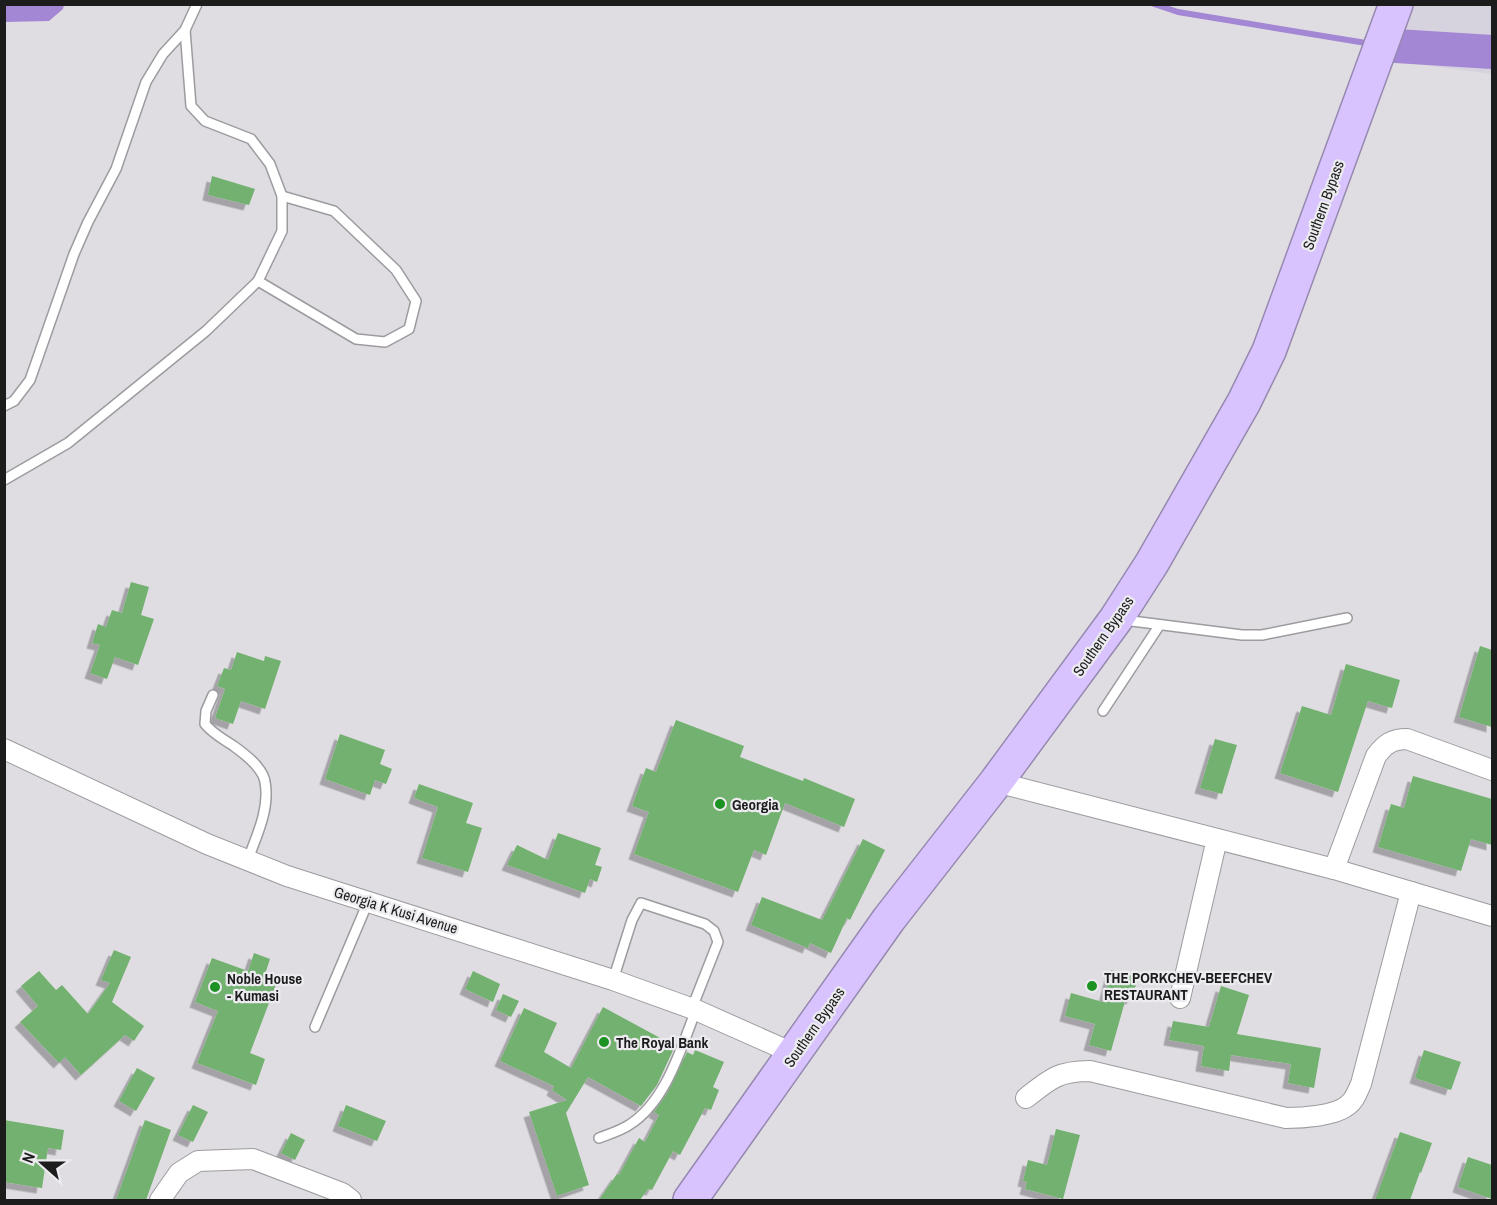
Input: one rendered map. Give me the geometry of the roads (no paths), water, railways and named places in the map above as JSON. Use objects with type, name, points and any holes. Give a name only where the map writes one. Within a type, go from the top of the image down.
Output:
[{"type":"highway","name":"Southern Bypass","points":[[690,1200],[889,919],[996,782],[1116,619],[1152,563],[1256,378],[1279,325],[1395,7]]},
{"type":"street","points":[[1334,869],[1376,756],[1384,745],[1396,739],[1407,739],[1492,770]]},
{"type":"street","name":"Georgia K Kusi Avenue","points":[[4,749],[197,839],[287,876],[613,980],[694,1009],[795,1054]]},
{"type":"street","points":[[996,782],[1334,869],[1492,916]]},
{"type":"street","points":[[1180,998],[1217,839]]},
{"type":"street","points":[[1026,1098],[1052,1077],[1071,1071],[1090,1071],[1286,1118],[1302,1118],[1336,1111],[1347,1106],[1355,1097],[1361,1084],[1411,892]]},
{"type":"street","points":[[160,1200],[179,1173],[198,1161],[253,1159],[342,1193],[351,1200]]},
{"type":"lane","points":[[4,406],[14,401],[30,380],[74,254],[116,169],[146,82],[163,54],[184,30],[197,4]]},
{"type":"lane","points":[[4,480],[68,443],[206,331],[258,281],[282,231],[282,196],[270,164],[251,138],[205,121],[191,106],[184,30]]},
{"type":"lane","points":[[258,281],[356,339],[385,342],[409,329],[416,301],[396,270],[334,211],[282,196]]},
{"type":"lane","points":[[1116,619],[1219,634],[1262,635],[1347,618]]},
{"type":"lane","points":[[1103,711],[1159,626]]},
{"type":"lane","points":[[213,695],[206,711],[205,724],[214,734],[234,746],[255,764],[265,780],[262,821],[248,859]]},
{"type":"lane","points":[[315,1027],[368,902]]},
{"type":"lane","points":[[599,1138],[629,1125],[648,1109],[671,1074],[718,942],[714,931],[705,924],[641,903],[632,920],[613,980]]},
{"type":"waterway","points":[[1154,4],[1178,12],[1372,44]]},
{"type":"waterway","points":[[1380,45],[1492,52]]},
{"type":"place","name":"Georgia","points":[[720,804]]},
{"type":"place","name":"THE PORKCHEV-BEEFCHEV RESTAURANT","points":[[1092,986]]},
{"type":"place","name":"Noble House - Kumasi","points":[[215,987]]},
{"type":"place","name":"The Royal Bank","points":[[604,1042]]}]
